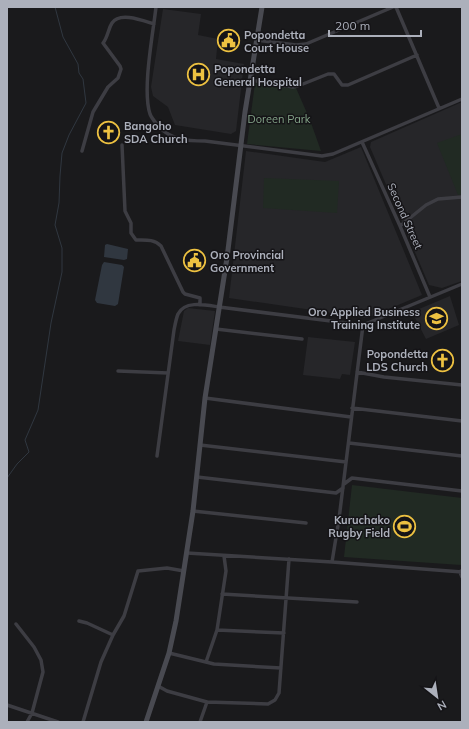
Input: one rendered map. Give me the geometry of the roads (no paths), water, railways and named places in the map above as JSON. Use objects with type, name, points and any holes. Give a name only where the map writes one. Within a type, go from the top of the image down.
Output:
[{"type":"main road","points":[[146,722],[169,653],[176,621],[193,511],[206,398],[227,258],[250,80],[262,7]]},
{"type":"street","points":[[156,7],[147,87],[150,116],[165,133],[176,138],[322,156],[333,154],[462,99]]},
{"type":"street","points":[[256,40],[296,45],[306,44],[393,7]]},
{"type":"street","points":[[396,7],[439,108]]},
{"type":"street","points":[[82,151],[93,112],[108,87],[118,78],[120,66],[103,43],[107,38],[112,23],[114,20],[121,17],[154,24]]},
{"type":"street","points":[[250,80],[293,87],[328,74],[334,74],[342,86],[348,85],[417,55]]},
{"type":"street","name":"Second Street","points":[[362,142],[430,297]]},
{"type":"street","points":[[122,145],[125,211],[131,223],[131,232],[136,240],[151,240],[162,246],[183,292],[185,294],[200,298],[200,304]]},
{"type":"street","points":[[400,226],[426,205],[438,200],[462,197]]},
{"type":"street","points":[[158,456],[174,330],[178,313],[186,306],[200,304],[219,306],[363,325],[462,284]]},
{"type":"street","points":[[332,562],[342,499],[363,325]]},
{"type":"street","points":[[216,329],[302,339]]},
{"type":"street","points":[[118,371],[168,373]]},
{"type":"street","points":[[357,372],[384,377],[462,386]]},
{"type":"street","points":[[206,398],[351,417]]},
{"type":"street","points":[[352,408],[462,421]]},
{"type":"street","points":[[349,443],[462,456]]},
{"type":"street","points":[[200,445],[346,462]]},
{"type":"street","points":[[345,471],[348,476],[352,478],[462,491]]},
{"type":"street","points":[[197,477],[336,493],[342,499]]},
{"type":"street","points":[[336,493],[352,478]]},
{"type":"street","points":[[193,511],[306,524]]},
{"type":"street","points":[[187,553],[461,571],[462,577]]},
{"type":"street","points":[[206,662],[217,630],[226,571],[224,556]]},
{"type":"street","points":[[158,686],[167,691],[207,702],[268,704],[275,700],[279,693],[289,560]]},
{"type":"street","points":[[83,722],[101,662],[113,635],[124,616],[138,571],[167,568],[184,571]]},
{"type":"street","points":[[222,594],[357,602]]},
{"type":"street","points":[[79,621],[113,635]]},
{"type":"street","points":[[16,624],[41,660],[43,672],[32,713],[27,722]]},
{"type":"street","points":[[217,630],[284,633]]},
{"type":"street","points":[[169,653],[214,664],[281,668]]},
{"type":"street","points":[[200,722],[207,702]]},
{"type":"street","points":[[7,705],[58,722]]},
{"type":"waterway","points":[[7,478],[17,464],[29,452],[25,440],[38,410],[51,323],[62,272],[62,248],[55,225],[59,203],[62,153],[69,135],[86,103],[83,79],[79,73],[78,64],[63,37],[55,7]]},
{"type":"place","name":"Popondetta Court House","points":[[229,41]]},
{"type":"place","name":"Popondetta General Hospital","points":[[198,75]]},
{"type":"place","name":"Bangoho SDA Church","points":[[108,132]]},
{"type":"place","name":"Oro Provincial Government","points":[[195,261]]},
{"type":"place","name":"Oro Applied Business Training Institute","points":[[436,318]]},
{"type":"place","name":"Popondetta LDS Church","points":[[443,360]]},
{"type":"place","name":"Kuruchako Rugby Field","points":[[405,526]]},
{"type":"park label","name":"Doreen Park","points":[[279,119]]}]
